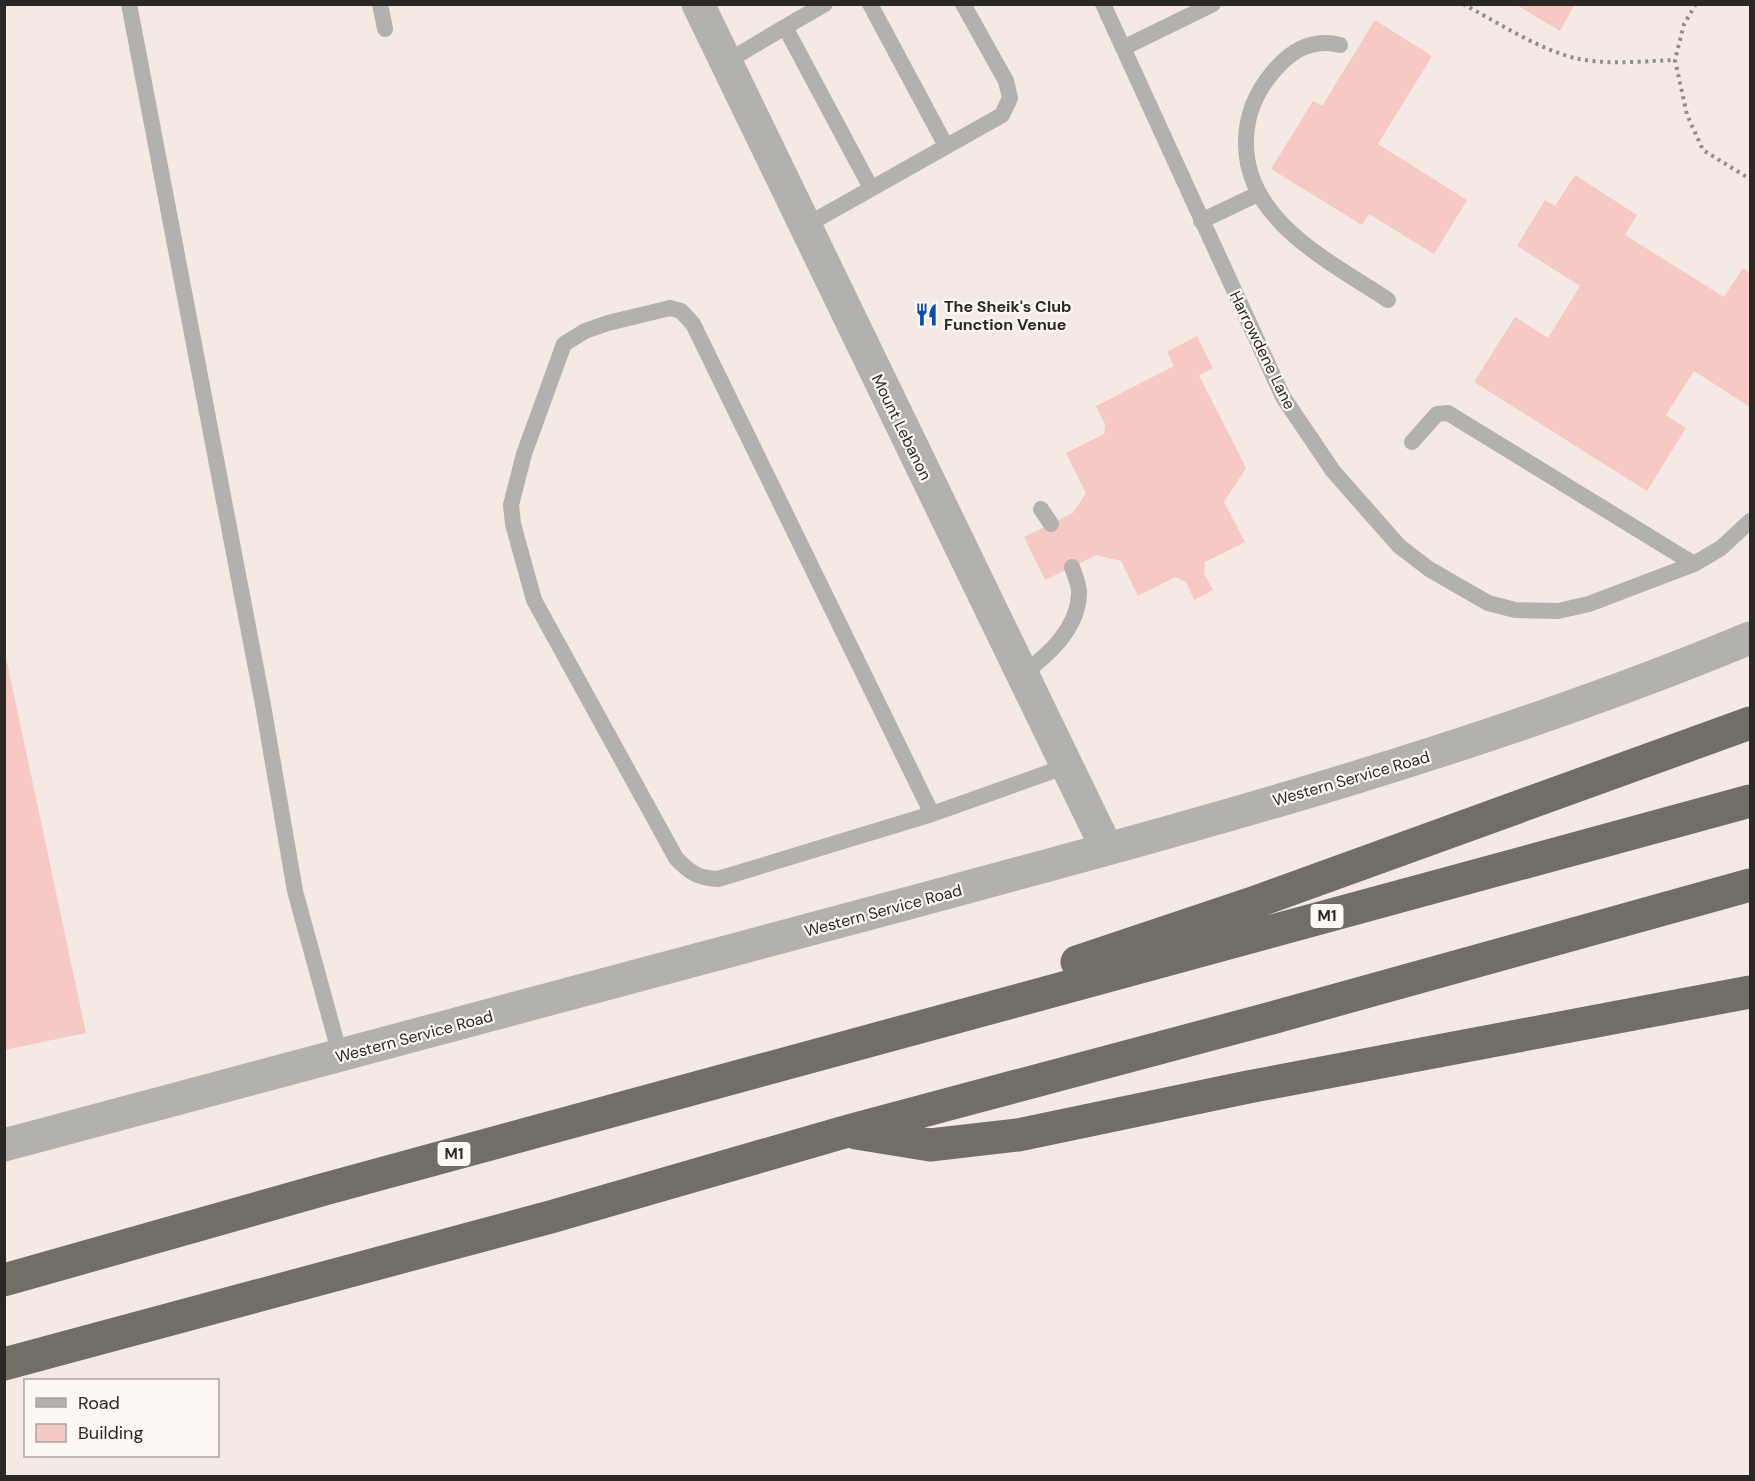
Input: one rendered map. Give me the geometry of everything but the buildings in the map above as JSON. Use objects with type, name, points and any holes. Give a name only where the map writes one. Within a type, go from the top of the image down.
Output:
[{"type":"highway","points":[[903,1031],[976,993],[1250,904],[1750,723]]},
{"type":"highway","name":"M1","points":[[4,1280],[325,1189],[1750,801]]},
{"type":"highway","points":[[4,1364],[554,1216],[848,1131],[1268,1019],[1750,885]]},
{"type":"highway","points":[[848,1131],[930,1145],[1018,1135],[1248,1088],[1750,992]]},
{"type":"street","name":"Mount Lebanon","points":[[698,4],[1107,849]]},
{"type":"street","name":"Western Service Road","points":[[4,1145],[1107,849],[1443,750],[1663,675],[1750,638]]},
{"type":"lane","points":[[129,4],[263,705],[295,891],[340,1055]]},
{"type":"lane","points":[[380,4],[385,29]]},
{"type":"lane","points":[[726,62],[825,4]]},
{"type":"lane","points":[[870,4],[946,146]]},
{"type":"lane","points":[[805,226],[1002,115],[1010,98],[1006,81],[963,4]]},
{"type":"lane","name":"Harrowdene Lane","points":[[1103,4],[1283,397],[1333,471],[1399,546],[1429,569],[1488,603],[1515,610],[1558,611],[1589,604],[1694,564],[1721,548],[1750,521]]},
{"type":"lane","points":[[1123,48],[1213,4]]},
{"type":"lane","points":[[785,27],[871,188]]},
{"type":"lane","points":[[1340,45],[1317,42],[1286,57],[1272,74],[1249,111],[1246,153],[1251,179],[1258,194],[1283,225],[1310,248],[1389,300]]},
{"type":"lane","points":[[1201,221],[1258,194]]},
{"type":"lane","points":[[932,814],[693,324],[681,311],[670,308],[601,326],[564,344],[524,454],[511,505],[513,524],[534,600],[676,858],[690,873],[703,879],[718,879],[932,814],[1067,766]]},
{"type":"lane","points":[[1412,442],[1437,414],[1448,413],[1694,564]]},
{"type":"lane","points":[[1041,509],[1051,524]]},
{"type":"lane","points":[[1022,675],[1044,658],[1063,636],[1077,611],[1080,592],[1072,567]]},
{"type":"path","points":[[1462,4],[1555,51],[1578,59],[1606,62],[1675,60]]},
{"type":"path","points":[[1696,4],[1684,24],[1675,60],[1687,115],[1703,150],[1750,179]]},
{"type":"place","name":"The Sheik's Club Function Venue","points":[[926,315]]}]
